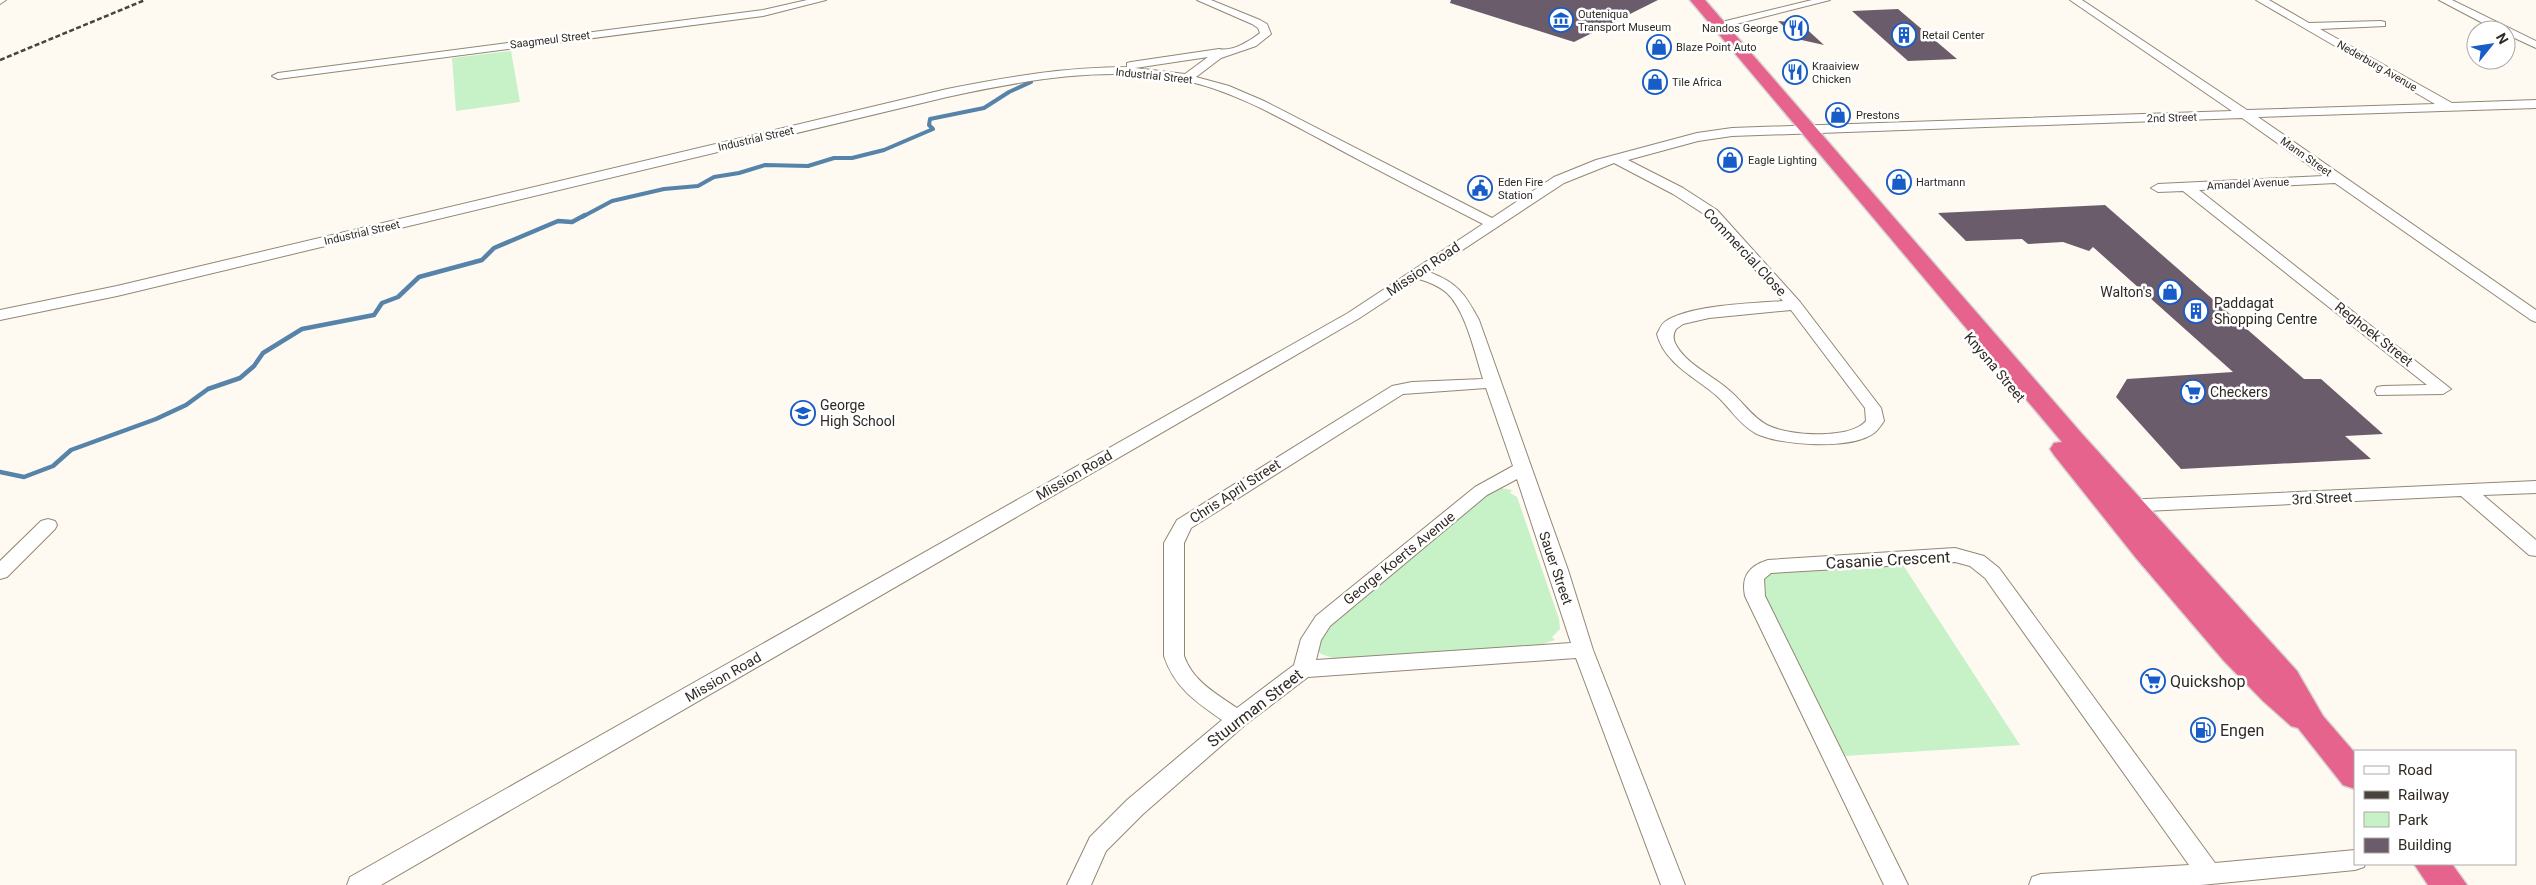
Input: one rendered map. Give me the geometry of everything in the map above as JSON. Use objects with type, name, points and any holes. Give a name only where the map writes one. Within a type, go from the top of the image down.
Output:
[{"type":"highway","name":"Knysna Street","points":[[1686,0],[1715,28],[2121,506],[2286,679],[2312,725],[2354,775]]},
{"type":"highway","name":"Knysna Street","points":[[1697,0],[1715,28]]},
{"type":"highway","points":[[2432,865],[2449,885]]},
{"type":"street","name":"Saagmeul Street","points":[[278,76],[763,13],[821,0]]},
{"type":"street","points":[[1187,78],[1217,56],[1260,39],[1266,34],[1264,28],[1256,22],[1202,0]]},
{"type":"street","points":[[1715,28],[1825,0]]},
{"type":"street","name":"Mann Street","points":[[2075,0],[2246,115],[2536,317]]},
{"type":"street","name":"Nederburg Avenue","points":[[2261,0],[2448,107]]},
{"type":"street","points":[[2444,0],[2485,20]]},
{"type":"street","name":"Nederburg Avenue","points":[[2306,26],[2381,24]]},
{"type":"street","points":[[2516,35],[2536,45]]},
{"type":"street","points":[[1078,71],[1231,50]]},
{"type":"street","points":[[1205,65],[1216,78],[1251,98]]},
{"type":"street","name":"Industrial Street","points":[[0,315],[126,289],[947,93],[1017,78],[1078,71],[1135,72],[1187,78],[1251,98],[1492,224]]},
{"type":"street","name":"2nd Street","points":[[1801,130],[2536,104]]},
{"type":"street","name":"Mission Road","points":[[359,885],[1353,316],[1564,178],[1616,159],[1704,135],[1801,130]]},
{"type":"street","name":"Commercial Close","points":[[1616,159],[1678,191],[1712,213],[1795,305],[1873,408],[1875,421],[1866,431],[1856,435],[1803,440],[1782,437],[1764,430],[1747,419],[1720,390],[1676,356],[1665,339],[1665,332],[1669,326],[1686,317],[1795,305]]},
{"type":"street","name":"Amandel Avenue","points":[[2158,188],[2338,179]]},
{"type":"street","name":"Reghoek Street","points":[[2188,187],[2443,389],[2383,391]]},
{"type":"street","name":"Sauer Street","points":[[1417,273],[1446,284],[1456,291],[1471,320],[1558,570],[1583,650],[1673,885]]},
{"type":"street","name":"Chris April Street","points":[[1237,719],[1187,684],[1177,668],[1174,656],[1174,543],[1184,524],[1398,390],[1412,387],[1493,383]]},
{"type":"street","name":"George Koerts Avenue","points":[[1303,669],[1311,639],[1322,621],[1481,491],[1522,469]]},
{"type":"street","name":"3rd Street","points":[[2121,506],[2536,487]]},
{"type":"street","points":[[2466,491],[2536,550]]},
{"type":"street","points":[[0,572],[48,525]]},
{"type":"street","name":"Casanie Crescent","points":[[1896,885],[1854,803],[1755,596],[1752,584],[1754,575],[1759,570],[1768,567],[1955,555],[1976,561],[1992,573],[2209,874]]},
{"type":"street","name":"Stuurman Street","points":[[1078,885],[1098,844],[1135,807],[1237,719],[1303,669],[1583,650]]},
{"type":"street","points":[[2041,885],[2209,874],[2354,860]]},
{"type":"green space","points":[[511,51],[520,102],[456,111],[452,58]]},
{"type":"green space","points":[[1501,488],[1512,490],[1510,493],[1517,497],[1559,619],[1560,629],[1552,637],[1555,640],[1539,645],[1336,659],[1321,654],[1318,650],[1321,638],[1329,627],[1489,492]]},
{"type":"green space","points":[[1903,565],[2020,745],[1844,756],[1759,589],[1759,580],[1768,574],[1777,572]]},
{"type":"building","name":"Outeniqua Transport Museum","points":[[1451,0],[1658,0],[1574,42],[1450,3]]},
{"type":"building","name":"Retail Center","points":[[1898,9],[1957,59],[1908,61],[1852,11]]},
{"type":"building","name":"Nandos George","points":[[1778,21],[1800,23],[1824,45],[1797,39]]},
{"type":"building","name":"Paddagat Shopping Centre","points":[[2105,205],[2304,379],[2321,379],[2383,434],[2345,436],[2371,459],[2181,469],[2116,397],[2127,379],[2233,372],[2093,247],[2089,251],[2063,242],[2028,244],[2022,239],[1966,241],[1938,213]]},
{"type":"waterway","points":[[582,217],[612,201],[664,189],[698,186],[714,177],[739,173],[765,165],[808,166],[834,158],[852,158],[884,150],[933,129],[929,125],[930,119],[984,108],[1009,92],[1031,82]]},
{"type":"waterway","points":[[0,472],[24,477],[53,466],[71,450],[156,419],[186,405],[208,389],[240,378],[254,366],[263,353],[302,329],[374,315],[382,303],[398,297],[419,277],[482,260],[494,248],[558,221],[572,222],[585,215]]},
{"type":"railway","points":[[0,60],[145,0]]},
{"type":"place","name":"Outeniqua Transport Museum","points":[[1561,20]]},
{"type":"place","name":"Nandos George","points":[[1796,28]]},
{"type":"place","name":"Retail Center","points":[[1904,35]]},
{"type":"place","name":"Blaze Point Auto","points":[[1659,47]]},
{"type":"place","name":"Kraaiview Chicken","points":[[1795,72]]},
{"type":"place","name":"Tile Africa","points":[[1655,82]]},
{"type":"place","name":"Prestons","points":[[1838,115]]},
{"type":"place","name":"Eagle Lighting","points":[[1730,160]]},
{"type":"place","name":"Hartmann","points":[[1899,182]]},
{"type":"place","name":"Eden Fire Station","points":[[1480,188]]},
{"type":"place","name":"Walton's","points":[[2170,292]]},
{"type":"place","name":"Paddagat Shopping Centre","points":[[2196,311]]},
{"type":"place","name":"Checkers","points":[[2193,392]]},
{"type":"place","name":"George High School","points":[[803,413]]},
{"type":"place","name":"Quickshop","points":[[2153,681]]},
{"type":"place","name":"Engen","points":[[2203,730]]}]
